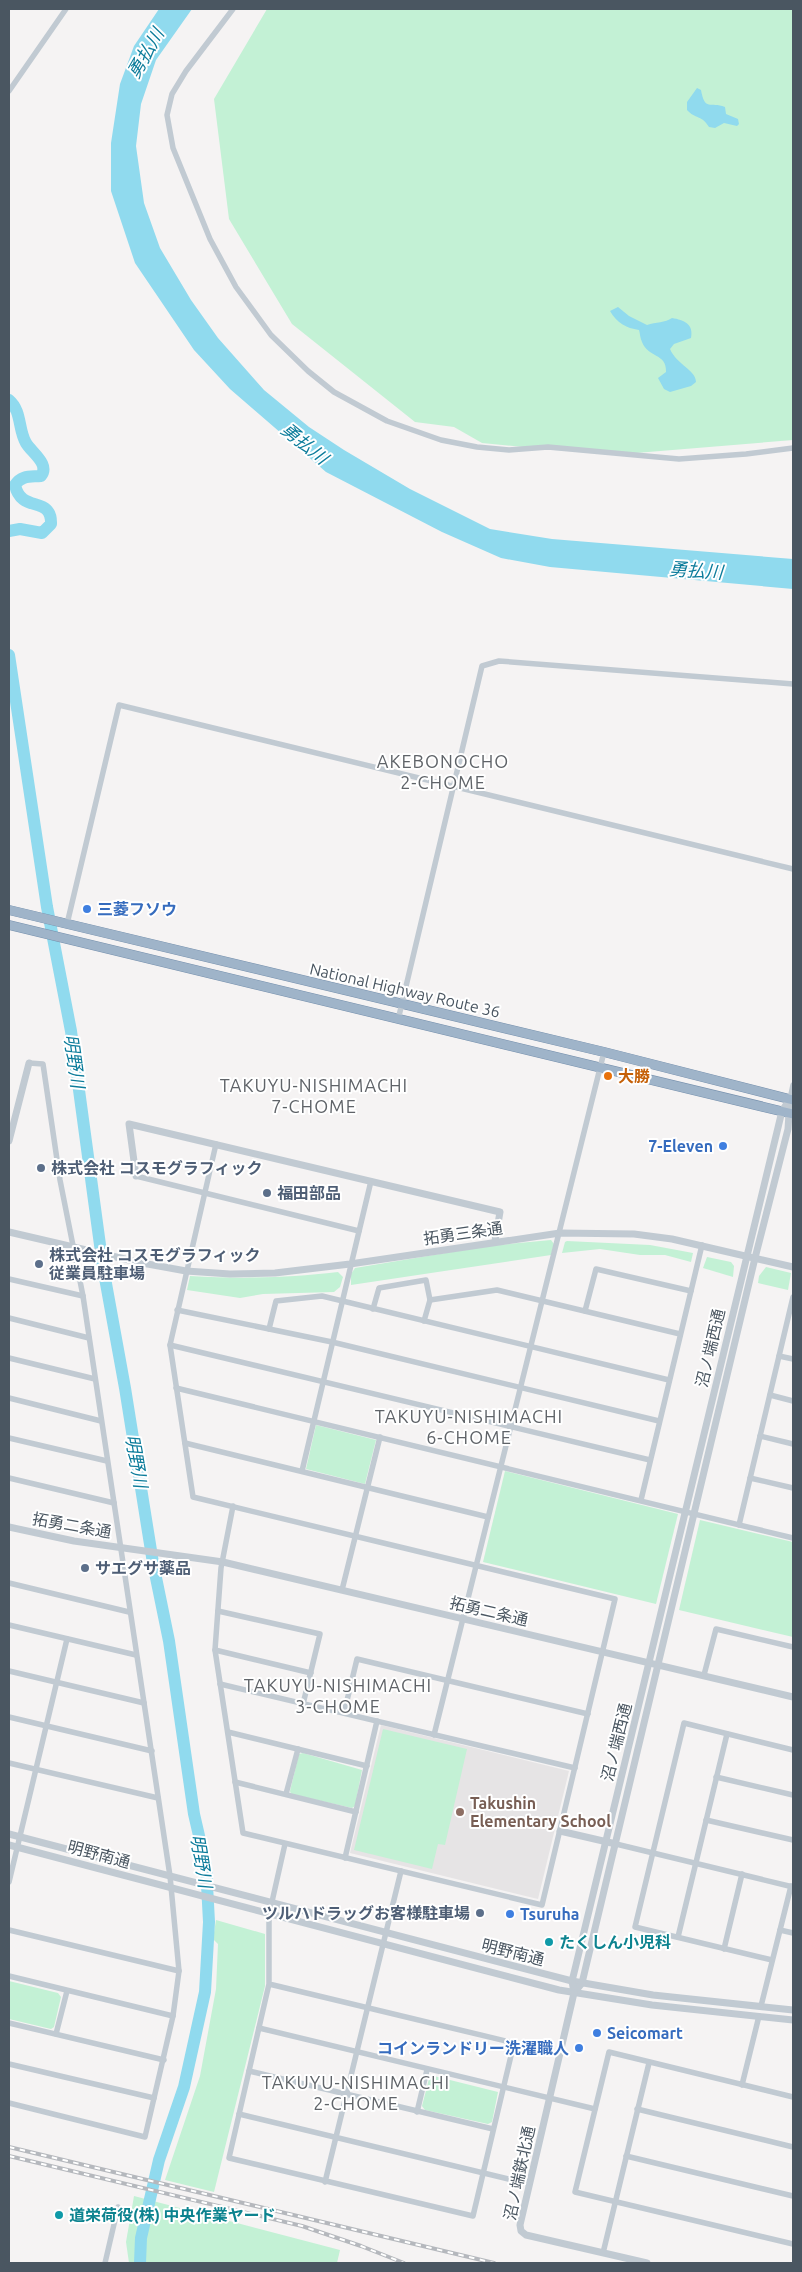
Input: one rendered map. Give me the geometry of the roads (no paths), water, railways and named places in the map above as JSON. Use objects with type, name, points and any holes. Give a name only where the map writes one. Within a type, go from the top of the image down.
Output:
[{"type":"highway","name":"National Highway Route 36","points":[[9,910],[604,1052],[792,1100]]},
{"type":"highway","name":"National Highway Route 36","points":[[9,925],[398,1020],[601,1066],[788,1112]]},
{"type":"street","points":[[9,91],[66,9]]},
{"type":"street","points":[[232,9],[191,64],[172,94],[167,115],[173,148],[210,239],[242,297],[271,335],[308,371],[334,392],[387,420],[441,440],[478,448],[509,450],[548,447],[679,459],[737,455],[793,448]]},
{"type":"street","points":[[398,1020],[452,785],[482,666],[499,661],[793,684]]},
{"type":"street","points":[[66,924],[120,705],[793,869]]},
{"type":"street","points":[[434,1735],[604,1052]]},
{"type":"street","points":[[9,1142],[28,1063],[42,1064],[72,1247],[83,1296],[136,1656],[152,1750],[170,1876],[179,1971],[173,2016],[164,2060],[145,2137],[9,2104]]},
{"type":"street","name":"沼ノ端西通","points":[[574,1993],[572,1981],[747,1256],[792,1100],[793,1085]]},
{"type":"street","name":"沼ノ端西通","points":[[574,1993],[582,1983],[616,1844],[755,1258],[788,1129],[788,1112]]},
{"type":"street","points":[[359,1231],[136,1176],[129,1124],[500,1212],[495,1241]]},
{"type":"street","points":[[216,1144],[170,1345],[193,1497],[234,1506],[615,1599],[542,1905],[243,1833],[215,1650],[222,1562],[234,1506]]},
{"type":"street","points":[[302,1471],[371,1181]]},
{"type":"street","points":[[9,1232],[72,1247]]},
{"type":"street","name":"拓勇三条通","points":[[72,1247],[186,1271],[230,1274],[275,1273],[350,1264],[495,1241],[560,1233],[634,1234],[702,1246],[793,1267]]},
{"type":"street","points":[[641,1500],[702,1246]]},
{"type":"street","points":[[585,1311],[596,1269],[691,1292]]},
{"type":"street","points":[[9,1279],[83,1296]]},
{"type":"street","points":[[373,1309],[379,1288],[426,1280],[430,1300],[424,1321]]},
{"type":"street","points":[[430,1300],[497,1290],[680,1334]]},
{"type":"street","points":[[269,1329],[276,1301],[322,1296],[669,1380]]},
{"type":"street","points":[[739,1525],[791,1314],[793,1297]]},
{"type":"street","points":[[177,1310],[332,1342],[659,1420]]},
{"type":"street","points":[[9,1318],[89,1338]]},
{"type":"street","points":[[170,1345],[650,1460]]},
{"type":"street","points":[[780,1356],[793,1359]]},
{"type":"street","points":[[9,1358],[95,1379]]},
{"type":"street","points":[[176,1388],[793,1538]]},
{"type":"street","points":[[770,1395],[793,1401]]},
{"type":"street","points":[[9,1398],[101,1421]]},
{"type":"street","points":[[760,1436],[793,1444]]},
{"type":"street","points":[[342,1590],[380,1437]]},
{"type":"street","points":[[9,1438],[107,1462]]},
{"type":"street","points":[[185,1443],[488,1517]]},
{"type":"street","points":[[9,1478],[114,1503]]},
{"type":"street","points":[[750,1478],[793,1488]]},
{"type":"street","name":"拓勇二条通","points":[[9,1528],[74,1541],[179,1554],[222,1562],[793,1697]]},
{"type":"street","points":[[9,1583],[130,1612]]},
{"type":"street","points":[[218,1611],[320,1634],[303,1704]]},
{"type":"street","points":[[9,1625],[136,1656]]},
{"type":"street","points":[[704,1675],[716,1629],[793,1646]]},
{"type":"street","points":[[9,1882],[67,1639]]},
{"type":"street","points":[[215,1650],[311,1672]]},
{"type":"street","points":[[344,1713],[357,1658],[588,1714]]},
{"type":"street","points":[[9,1671],[144,1703]]},
{"type":"street","points":[[220,1684],[575,1768]]},
{"type":"street","points":[[9,1717],[152,1750]]},
{"type":"street","points":[[345,1858],[377,1721]]},
{"type":"street","points":[[772,1960],[635,1927],[684,1723],[793,1750]]},
{"type":"street","points":[[228,1732],[367,1766]]},
{"type":"street","points":[[678,1937],[727,1734]]},
{"type":"street","points":[[286,1794],[298,1749]]},
{"type":"street","points":[[9,1763],[158,1798]]},
{"type":"street","points":[[716,1777],[793,1795]]},
{"type":"street","points":[[235,1782],[356,1812]]},
{"type":"street","points":[[706,1820],[793,1840]]},
{"type":"street","points":[[560,1831],[792,1886],[742,2085]]},
{"type":"street","name":"明野南通","points":[[9,1834],[572,1981],[653,1995],[793,2010]]},
{"type":"street","points":[[269,1984],[514,2043],[473,2216],[229,2158],[269,1984],[270,1915],[286,1844]]},
{"type":"street","name":"明野南通","points":[[9,1845],[270,1915],[574,1993],[652,2005],[793,2020]]},
{"type":"street","points":[[325,2182],[401,1871]]},
{"type":"street","points":[[724,1949],[742,1874]]},
{"type":"street","points":[[9,1930],[179,1971]]},
{"type":"street","points":[[780,1930],[793,1933]]},
{"type":"street","points":[[9,1976],[173,2016]]},
{"type":"street","points":[[56,2034],[67,1991]]},
{"type":"street","name":"沼ノ端鉄北通","points":[[574,1993],[529,2184],[520,2226],[521,2231],[526,2235],[647,2263]]},
{"type":"street","points":[[9,2023],[164,2060]]},
{"type":"street","points":[[259,2028],[595,2109]]},
{"type":"street","points":[[793,2097],[609,2052],[575,2192],[793,2244]]},
{"type":"street","points":[[603,2253],[649,2062]]},
{"type":"street","points":[[9,2064],[154,2098]]},
{"type":"street","points":[[417,2112],[427,2070]]},
{"type":"street","points":[[249,2071],[493,2129]]},
{"type":"street","points":[[637,2109],[793,2147]]},
{"type":"street","points":[[239,2114],[529,2184]]},
{"type":"street","points":[[626,2156],[793,2196]]},
{"type":"street","points":[[105,2263],[118,2207]]},
{"type":"water","name":"勇払川","points":[[159,9],[192,9],[156,60],[141,104],[136,146],[144,203],[160,248],[191,300],[218,338],[264,390],[309,427],[344,450],[410,489],[490,529],[552,539],[793,559],[793,589],[550,567],[501,558],[442,532],[326,472],[230,389],[194,350],[135,263],[111,191],[111,143],[120,84],[134,46]]},
{"type":"water","points":[[697,88],[701,90],[706,103],[725,107],[726,114],[738,119],[739,124],[737,126],[724,123],[715,128],[709,127],[704,121],[690,113],[687,110],[687,102]]},
{"type":"water","points":[[618,307],[629,316],[647,325],[672,318],[687,324],[691,329],[691,338],[674,344],[670,349],[673,355],[693,374],[696,382],[691,386],[670,392],[664,389],[658,378],[666,372],[664,362],[648,351],[641,340],[639,330],[630,328],[616,319],[610,311]]},
{"type":"waterway","name":"明野川","points":[[9,400],[18,415],[26,443],[43,467],[41,476],[23,478],[15,485],[18,494],[23,499],[47,510],[50,515],[51,524],[42,533],[20,529],[9,531]]},
{"type":"waterway","name":"明野川","points":[[9,655],[47,907],[71,1031],[103,1267],[125,1388],[153,1563],[169,1641],[194,1814],[206,1866],[209,1922],[205,1992],[184,2087],[159,2160],[141,2238],[140,2263]]},
{"type":"railway","points":[[9,2147],[494,2263]]},
{"type":"railway","points":[[9,2156],[302,2226],[404,2263]]},
{"type":"place","name":"三菱フソウ","points":[[87,909]]},
{"type":"place","name":"大勝","points":[[608,1076]]},
{"type":"place","name":"7-Eleven","points":[[723,1146]]},
{"type":"place","name":"株式会社 コスモグラフィック","points":[[41,1168]]},
{"type":"place","name":"福田部品","points":[[267,1193]]},
{"type":"place","name":"株式会社 コスモグラフィック 従業員駐車場","points":[[39,1264]]},
{"type":"place","name":"サエグサ薬品","points":[[85,1568]]},
{"type":"place","name":"Takushin Elementary School","points":[[460,1812]]},
{"type":"place","name":"ツルハドラッグお客様駐車場","points":[[480,1913]]},
{"type":"place","name":"Tsuruha","points":[[510,1914]]},
{"type":"place","name":"たくしん小児科","points":[[549,1942]]},
{"type":"place","name":"Seicomart","points":[[597,2033]]},
{"type":"place","name":"コインランドリー洗濯職人","points":[[579,2048]]},
{"type":"place","name":"道栄荷役(株) 中央作業ヤード","points":[[59,2215]]},
{"type":"district","name":"AKEBONOCHO 2-CHOME","points":[[443,771]]},
{"type":"district","name":"TAKUYU-NISHIMACHI 7-CHOME","points":[[314,1095]]},
{"type":"district","name":"TAKUYU-NISHIMACHI 6-CHOME","points":[[469,1426]]},
{"type":"district","name":"TAKUYU-NISHIMACHI 3-CHOME","points":[[338,1695]]},
{"type":"district","name":"TAKUYU-NISHIMACHI 2-CHOME","points":[[356,2092]]}]
